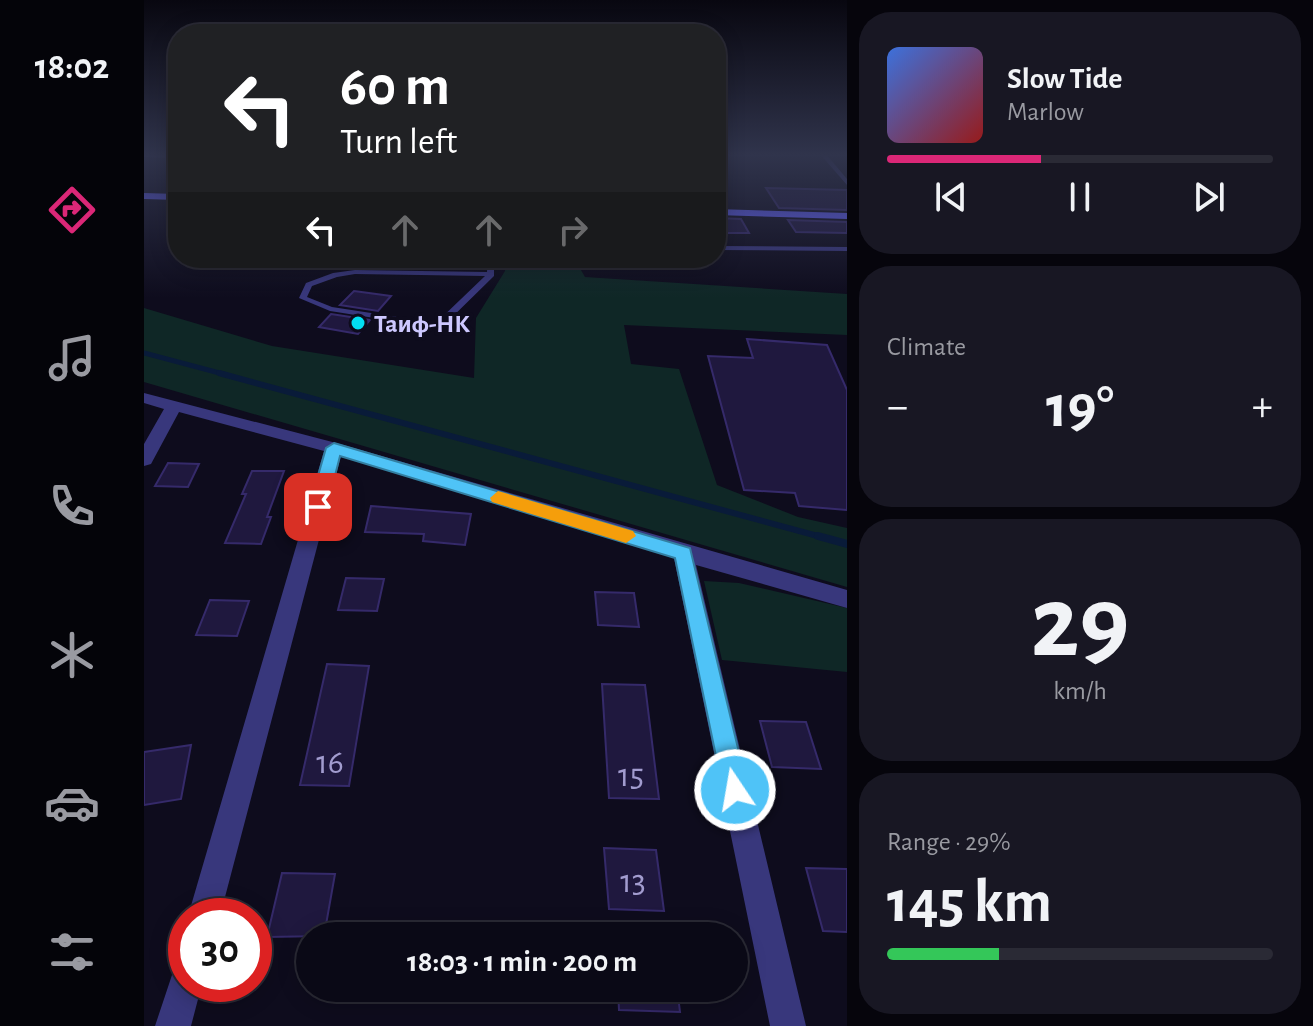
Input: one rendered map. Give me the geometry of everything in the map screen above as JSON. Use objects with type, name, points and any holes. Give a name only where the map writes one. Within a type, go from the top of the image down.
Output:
[{"type":"street","points":[[726,212],[847,216]]},
{"type":"street","points":[[144,398],[334,448],[847,599]]},
{"type":"street","points":[[144,460],[174,406]]},
{"type":"street","points":[[209,898],[334,448]]},
{"type":"street","points":[[683,553],[788,1026]]},
{"type":"street","points":[[173,1026],[180,1002]]},
{"type":"lane","points":[[726,248],[847,249]]},
{"type":"lane","points":[[491,268],[491,274],[438,326],[330,309],[303,298],[309,285],[355,272],[491,274]]},
{"type":"green space","points":[[505,268],[580,268],[585,277],[847,294],[847,335],[624,325],[631,364],[679,369],[717,485],[798,517],[847,528],[847,587],[144,382],[144,308],[272,346],[474,378],[476,318]]},
{"type":"green space","points":[[704,581],[739,583],[847,608],[847,672],[722,660]]},
{"type":"building","points":[[775,202],[847,202],[847,210],[779,208]]},
{"type":"building","points":[[726,218],[741,219],[749,233],[726,233]]},
{"type":"building","points":[[788,220],[847,222],[847,233],[796,232]]},
{"type":"building","points":[[354,291],[391,296],[378,311],[340,305]]},
{"type":"building","points":[[331,314],[370,320],[358,334],[319,327]]},
{"type":"building","points":[[747,339],[827,345],[847,390],[847,510],[799,506],[795,493],[744,490],[708,356],[753,358]]},
{"type":"building","points":[[168,463],[199,464],[188,487],[155,486]]},
{"type":"building","points":[[252,471],[284,471],[261,544],[225,543],[246,494],[242,494]]},
{"type":"building","points":[[371,506],[471,514],[465,545],[423,541],[424,534],[365,532]]},
{"type":"building","points":[[346,578],[384,579],[377,611],[338,610]]},
{"type":"building","points":[[595,592],[634,593],[639,627],[598,625]]},
{"type":"building","points":[[210,600],[249,601],[237,636],[196,635]]},
{"type":"building","points":[[327,664],[369,666],[349,786],[300,785]]},
{"type":"building","points":[[602,684],[645,685],[659,799],[609,798]]},
{"type":"building","points":[[760,721],[806,722],[821,769],[772,767]]},
{"type":"building","points":[[191,745],[181,799],[144,805],[144,752]]},
{"type":"building","points":[[604,848],[656,850],[664,911],[609,909]]},
{"type":"building","points":[[806,868],[847,869],[847,932],[823,931]]},
{"type":"building","points":[[282,873],[335,874],[326,922],[296,922],[296,936],[272,937],[272,916]]},
{"type":"building","points":[[619,1002],[679,1002],[680,1012],[619,1010]]},
{"type":"waterway","points":[[144,353],[227,375]]},
{"type":"waterway","points":[[219,373],[825,538]]},
{"type":"waterway","points":[[818,536],[847,544]]},
{"type":"slow traffic","points":[[498,498],[626,536]]},
{"type":"place","name":"Таиф-НК","points":[[358,323]]},
{"type":"route","points":[[318,507],[334,448],[683,553],[735,790]]}]
